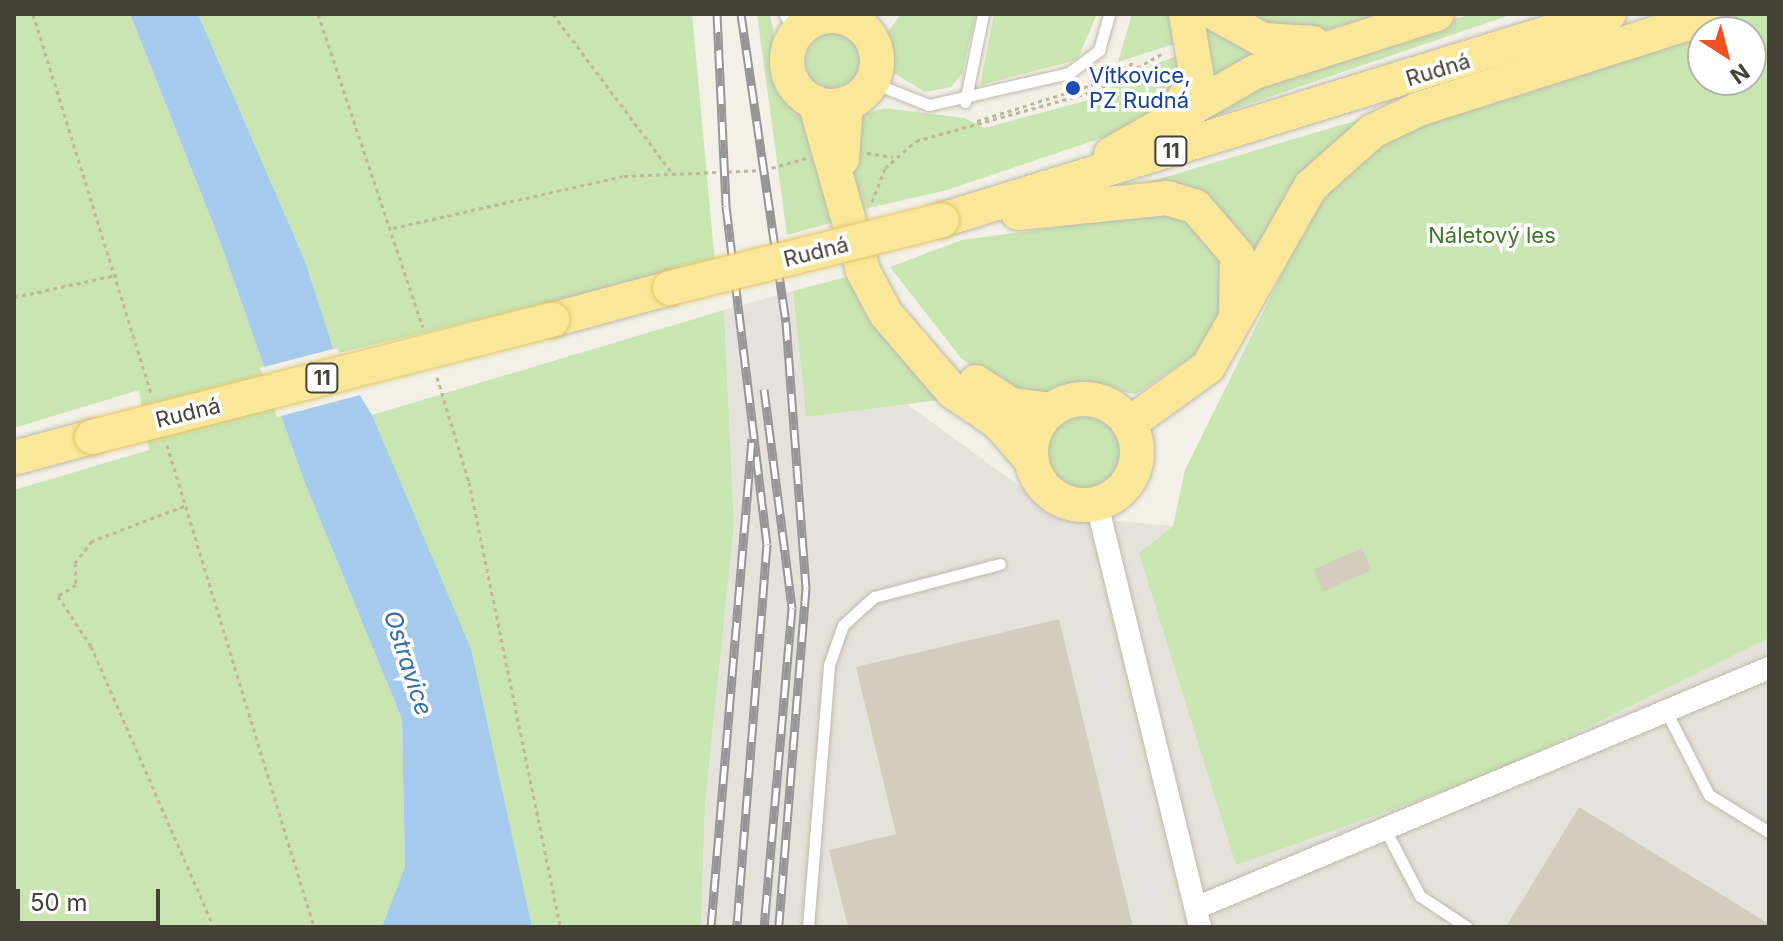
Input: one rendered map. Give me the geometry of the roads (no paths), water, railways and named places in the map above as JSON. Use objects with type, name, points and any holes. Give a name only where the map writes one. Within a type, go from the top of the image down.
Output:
[{"type":"main road","points":[[1216,14],[1263,40],[1330,43]]},
{"type":"main road","points":[[1024,195],[1139,140],[1174,115],[1330,43],[1437,14]]},
{"type":"main road","name":"Rudná","points":[[14,458],[942,220],[1609,14]]},
{"type":"main road","points":[[1129,424],[1189,385],[1231,332],[1305,195],[1373,131],[1419,109],[1716,14]]},
{"type":"main road","points":[[834,150],[865,233],[902,302],[951,360],[1011,405],[1052,410],[1094,400],[1129,424],[1135,468],[1121,490],[1097,504],[1052,494],[1031,460],[999,423],[953,392],[886,314],[863,271],[834,150],[844,96],[876,54],[870,21],[839,16],[796,21],[787,62],[795,86],[844,96]]},
{"type":"main road","points":[[1174,115],[1197,78],[1190,29]]},
{"type":"main road","points":[[942,220],[1144,199],[1186,203],[1212,218],[1237,255],[1241,280],[1231,332]]},
{"type":"main road","points":[[1031,460],[1034,432],[1052,410]]},
{"type":"street","points":[[1097,504],[1198,918],[1769,668]]},
{"type":"lane","points":[[965,102],[983,14]]},
{"type":"lane","points":[[844,96],[914,103],[965,102],[1080,68],[1099,50],[1109,14]]},
{"type":"lane","points":[[808,927],[829,665],[843,625],[874,597],[1000,564]]},
{"type":"lane","points":[[1667,713],[1709,795],[1769,832]]},
{"type":"lane","points":[[1387,833],[1420,896],[1467,927]]},
{"type":"water","name":"Ostravice","points":[[130,14],[198,14],[305,261],[335,354],[372,415],[471,649],[532,927],[382,927],[405,867],[402,719],[303,478],[220,241]]},
{"type":"railway","points":[[717,14],[726,206],[767,544],[737,927]]},
{"type":"railway","points":[[741,14],[786,322],[806,588],[779,927]]},
{"type":"railway","points":[[764,389],[792,608],[764,927]]},
{"type":"railway","points":[[711,927],[752,439]]},
{"type":"place","name":"Vítkovice, PZ Rudná","points":[[1073,88]]},
{"type":"park label","name":"Náletový les","points":[[1492,236]]}]
